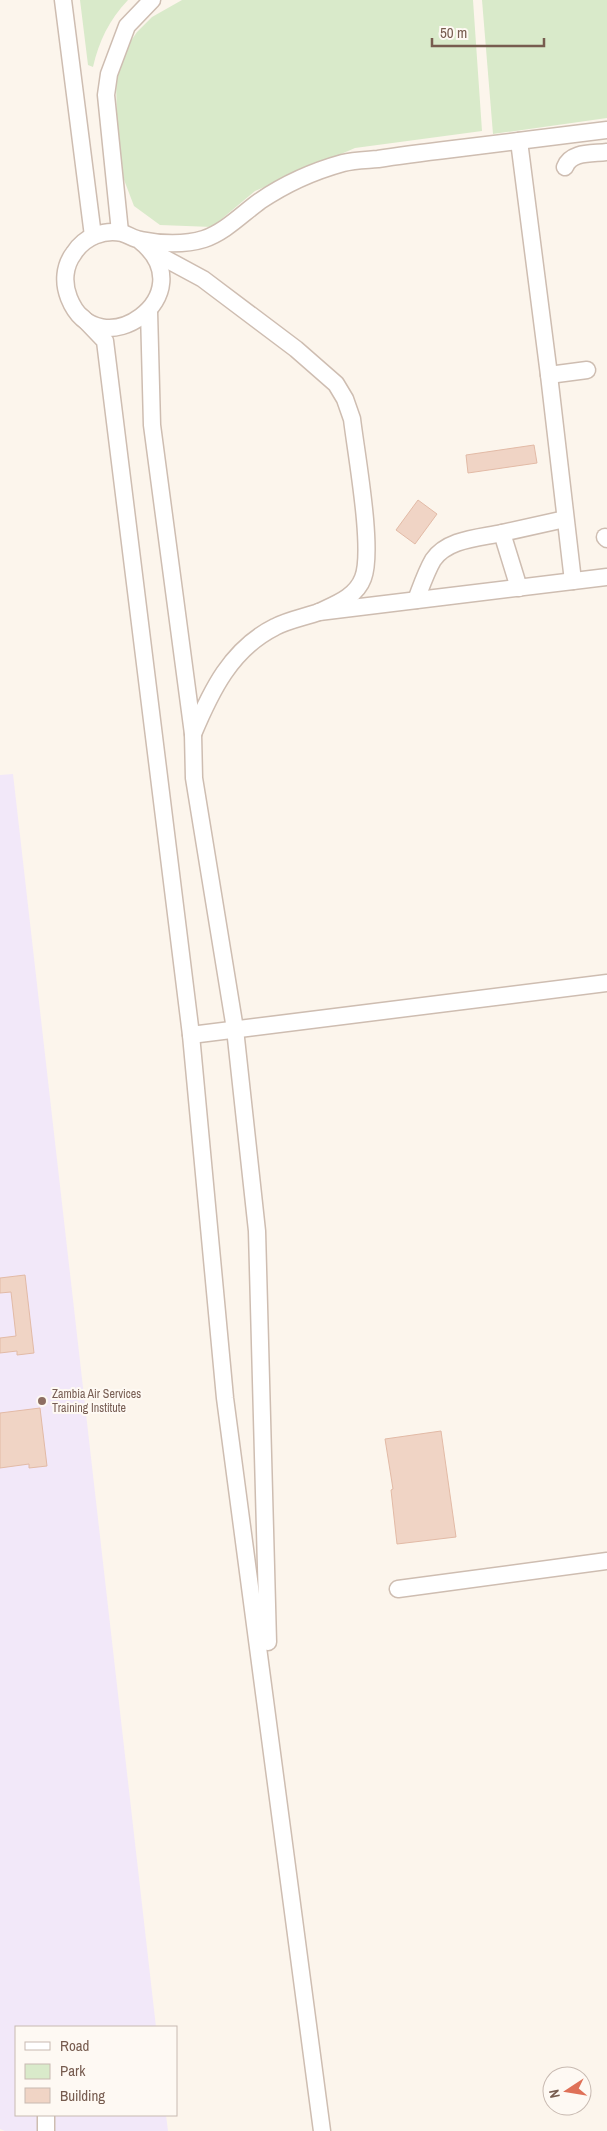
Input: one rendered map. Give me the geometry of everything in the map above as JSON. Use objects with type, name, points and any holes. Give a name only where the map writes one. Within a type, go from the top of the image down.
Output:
[{"type":"lane","points":[[63,0],[93,236]]},
{"type":"lane","points":[[120,232],[106,95],[109,74],[127,26],[152,0]]},
{"type":"lane","points":[[322,2131],[225,1398],[191,1035],[105,341],[75,309],[66,290],[66,268],[76,249],[93,236],[110,232],[120,232],[139,240],[175,243],[204,239],[225,228],[289,183],[344,163],[607,130]]},
{"type":"lane","points":[[518,141],[549,375],[573,581]]},
{"type":"lane","points":[[565,167],[568,160],[573,156],[607,152]]},
{"type":"lane","points":[[82,316],[101,326],[117,327],[132,324],[149,311],[157,298],[160,282],[156,261],[151,252],[139,240]]},
{"type":"lane","points":[[151,252],[203,279],[336,384],[345,399],[352,419],[368,548],[364,579],[349,598],[319,612],[275,626],[242,649],[224,670],[207,700],[193,734]]},
{"type":"lane","points":[[149,311],[152,425],[193,734],[194,778],[234,1029],[257,1231],[267,1624],[276,1774]]},
{"type":"lane","points":[[549,375],[587,370]]},
{"type":"lane","points":[[416,600],[432,561],[448,546],[565,519]]},
{"type":"lane","points":[[502,533],[519,588]]},
{"type":"lane","points":[[319,612],[607,577]]},
{"type":"lane","points":[[191,1035],[607,983]]},
{"type":"lane","points":[[398,1589],[607,1561]]},
{"type":"lane","points":[[46,2116],[46,2131]]},
{"type":"shaded area","name":"Zambia Air Services Training Institute","points":[[13,774],[156,2026],[15,2026],[15,2116],[166,2116],[168,2131],[5,2131],[0,2129],[0,775]]},
{"type":"green space","points":[[80,0],[128,0],[115,15],[106,31],[98,48],[93,67],[88,65]]},
{"type":"green space","points":[[182,0],[473,0],[482,131],[355,148],[255,191],[212,227],[160,225],[134,206],[118,164],[116,80],[126,48],[137,32],[152,17]]},
{"type":"green space","points":[[482,0],[607,0],[607,118],[493,134]]},
{"type":"building","points":[[534,445],[537,463],[468,473],[466,455]]},
{"type":"building","points":[[418,500],[437,514],[415,544],[396,530]]},
{"type":"building","points":[[25,1275],[34,1353],[17,1355],[17,1351],[0,1353],[0,1338],[16,1336],[11,1292],[0,1293],[0,1278]]},
{"type":"building","points":[[40,1408],[47,1466],[29,1468],[29,1464],[0,1468],[0,1413]]},
{"type":"building","points":[[441,1431],[456,1537],[397,1544],[391,1490],[393,1489],[385,1439]]},
{"type":"place","name":"Zambia Air Services Training Institute","points":[[42,1401]]}]
